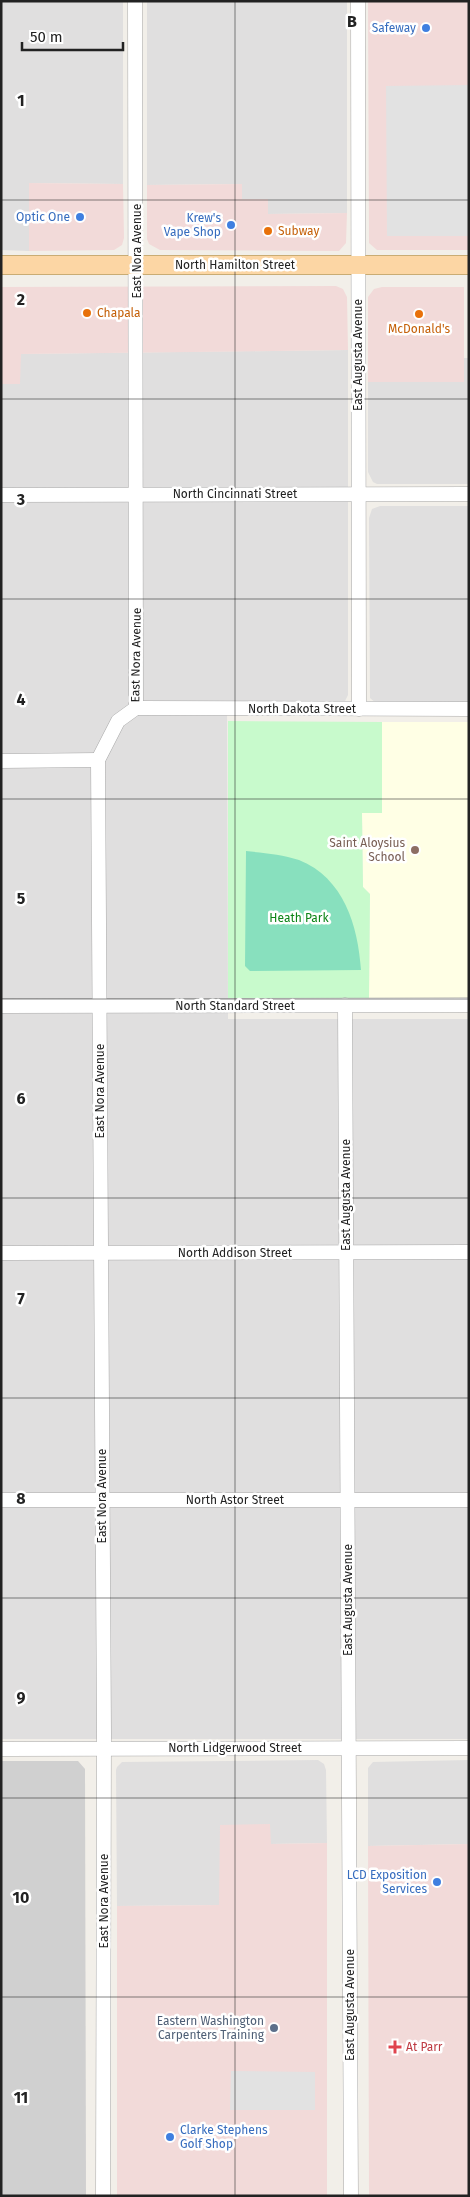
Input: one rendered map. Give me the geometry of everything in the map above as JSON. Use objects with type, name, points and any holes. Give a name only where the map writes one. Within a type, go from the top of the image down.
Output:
[{"type":"main road","name":"North Hamilton Street","points":[[1,265],[469,265]]},
{"type":"street","name":"East Nora Avenue","points":[[103,2196],[104,1749],[98,760],[118,721],[136,708],[137,266],[135,1]]},
{"type":"street","name":"East Augusta Avenue","points":[[358,1],[359,709]]},
{"type":"street","name":"North Cincinnati Street","points":[[1,495],[469,494]]},
{"type":"street","name":"North Dakota Street","points":[[136,708],[469,710]]},
{"type":"street","points":[[1,761],[98,760]]},
{"type":"street","name":"East Augusta Avenue","points":[[345,1005],[351,2196]]},
{"type":"street","name":"North Standard Street","points":[[1,1006],[469,1005]]},
{"type":"street","name":"North Addison Street","points":[[1,1253],[469,1252]]},
{"type":"street","name":"North Astor Street","points":[[1,1500],[469,1500]]},
{"type":"street","name":"North Lidgerwood Street","points":[[1,1749],[469,1748]]},
{"type":"shaded area","points":[[1,1],[123,1],[123,184],[29,183],[29,251],[1,250]]},
{"type":"shaded area","points":[[147,1],[347,1],[347,213],[268,214],[242,199],[242,184],[147,185]]},
{"type":"shaded area","points":[[368,1],[469,1],[469,250],[377,250],[369,243]]},
{"type":"shaded area","points":[[469,85],[469,236],[387,236],[386,86]]},
{"type":"shaded area","points":[[29,183],[123,184],[124,238],[122,245],[114,250],[29,251]]},
{"type":"shaded area","points":[[242,184],[242,199],[268,199],[268,214],[347,213],[346,243],[339,251],[160,250],[149,244],[147,239],[147,185]]},
{"type":"shaded area","points":[[336,286],[343,289],[347,297],[348,350],[21,354],[20,384],[1,384],[1,287]]},
{"type":"shaded area","points":[[382,287],[464,287],[464,382],[368,382],[368,297],[374,289]]},
{"type":"shaded area","points":[[348,350],[348,695],[345,701],[338,704],[227,705],[228,1019],[469,1019],[469,1739],[1,1739],[1,384],[20,384],[20,354]]},
{"type":"shaded area","points":[[464,358],[469,358],[469,484],[377,484],[373,482],[368,472],[368,382],[463,382]]},
{"type":"shaded area","points":[[380,506],[469,506],[469,703],[376,703],[370,698],[369,518],[372,509]]},
{"type":"shaded area","name":"Saint Aloysius School","points":[[382,722],[469,722],[469,998],[369,998],[370,894],[363,887],[362,813],[382,812]]},
{"type":"shaded area","points":[[318,1760],[324,1764],[326,1770],[327,1843],[271,1844],[220,1825],[220,1905],[117,1906],[116,1770],[122,1762]]},
{"type":"shaded area","points":[[469,1760],[469,1844],[368,1846],[368,1768],[373,1762]]},
{"type":"shaded area","points":[[1,1761],[78,1761],[85,1769],[86,2196],[1,2196]]},
{"type":"shaded area","points":[[270,1824],[271,1844],[327,1843],[327,2196],[117,2196],[117,1906],[219,1905],[220,1825]]},
{"type":"shaded area","points":[[469,1844],[469,2196],[369,2196],[368,1846]]},
{"type":"shaded area","points":[[231,2071],[315,2072],[315,2110],[230,2110]]},
{"type":"green space","name":"Heath Park","points":[[228,721],[382,722],[382,813],[362,813],[363,887],[370,894],[369,998],[228,998]]},
{"type":"green space","points":[[246,851],[279,855],[299,860],[314,868],[327,879],[338,891],[352,921],[361,970],[250,971],[245,966]]},
{"type":"place","name":"Safeway","points":[[426,28]]},
{"type":"place","name":"Optic One","points":[[80,217]]},
{"type":"place","name":"Krew's Vape Shop","points":[[231,225]]},
{"type":"place","name":"Subway","points":[[268,231]]},
{"type":"place","name":"Chapala","points":[[87,313]]},
{"type":"place","name":"McDonald's","points":[[419,314]]},
{"type":"place","name":"Saint Aloysius School","points":[[415,850]]},
{"type":"place","name":"LCD Exposition Services","points":[[437,1882]]},
{"type":"place","name":"Eastern Washington Carpenters Training","points":[[274,2028]]},
{"type":"place","name":"At Parr","points":[[395,2047]]},
{"type":"place","name":"Clarke Stephens Golf Shop","points":[[170,2137]]}]
